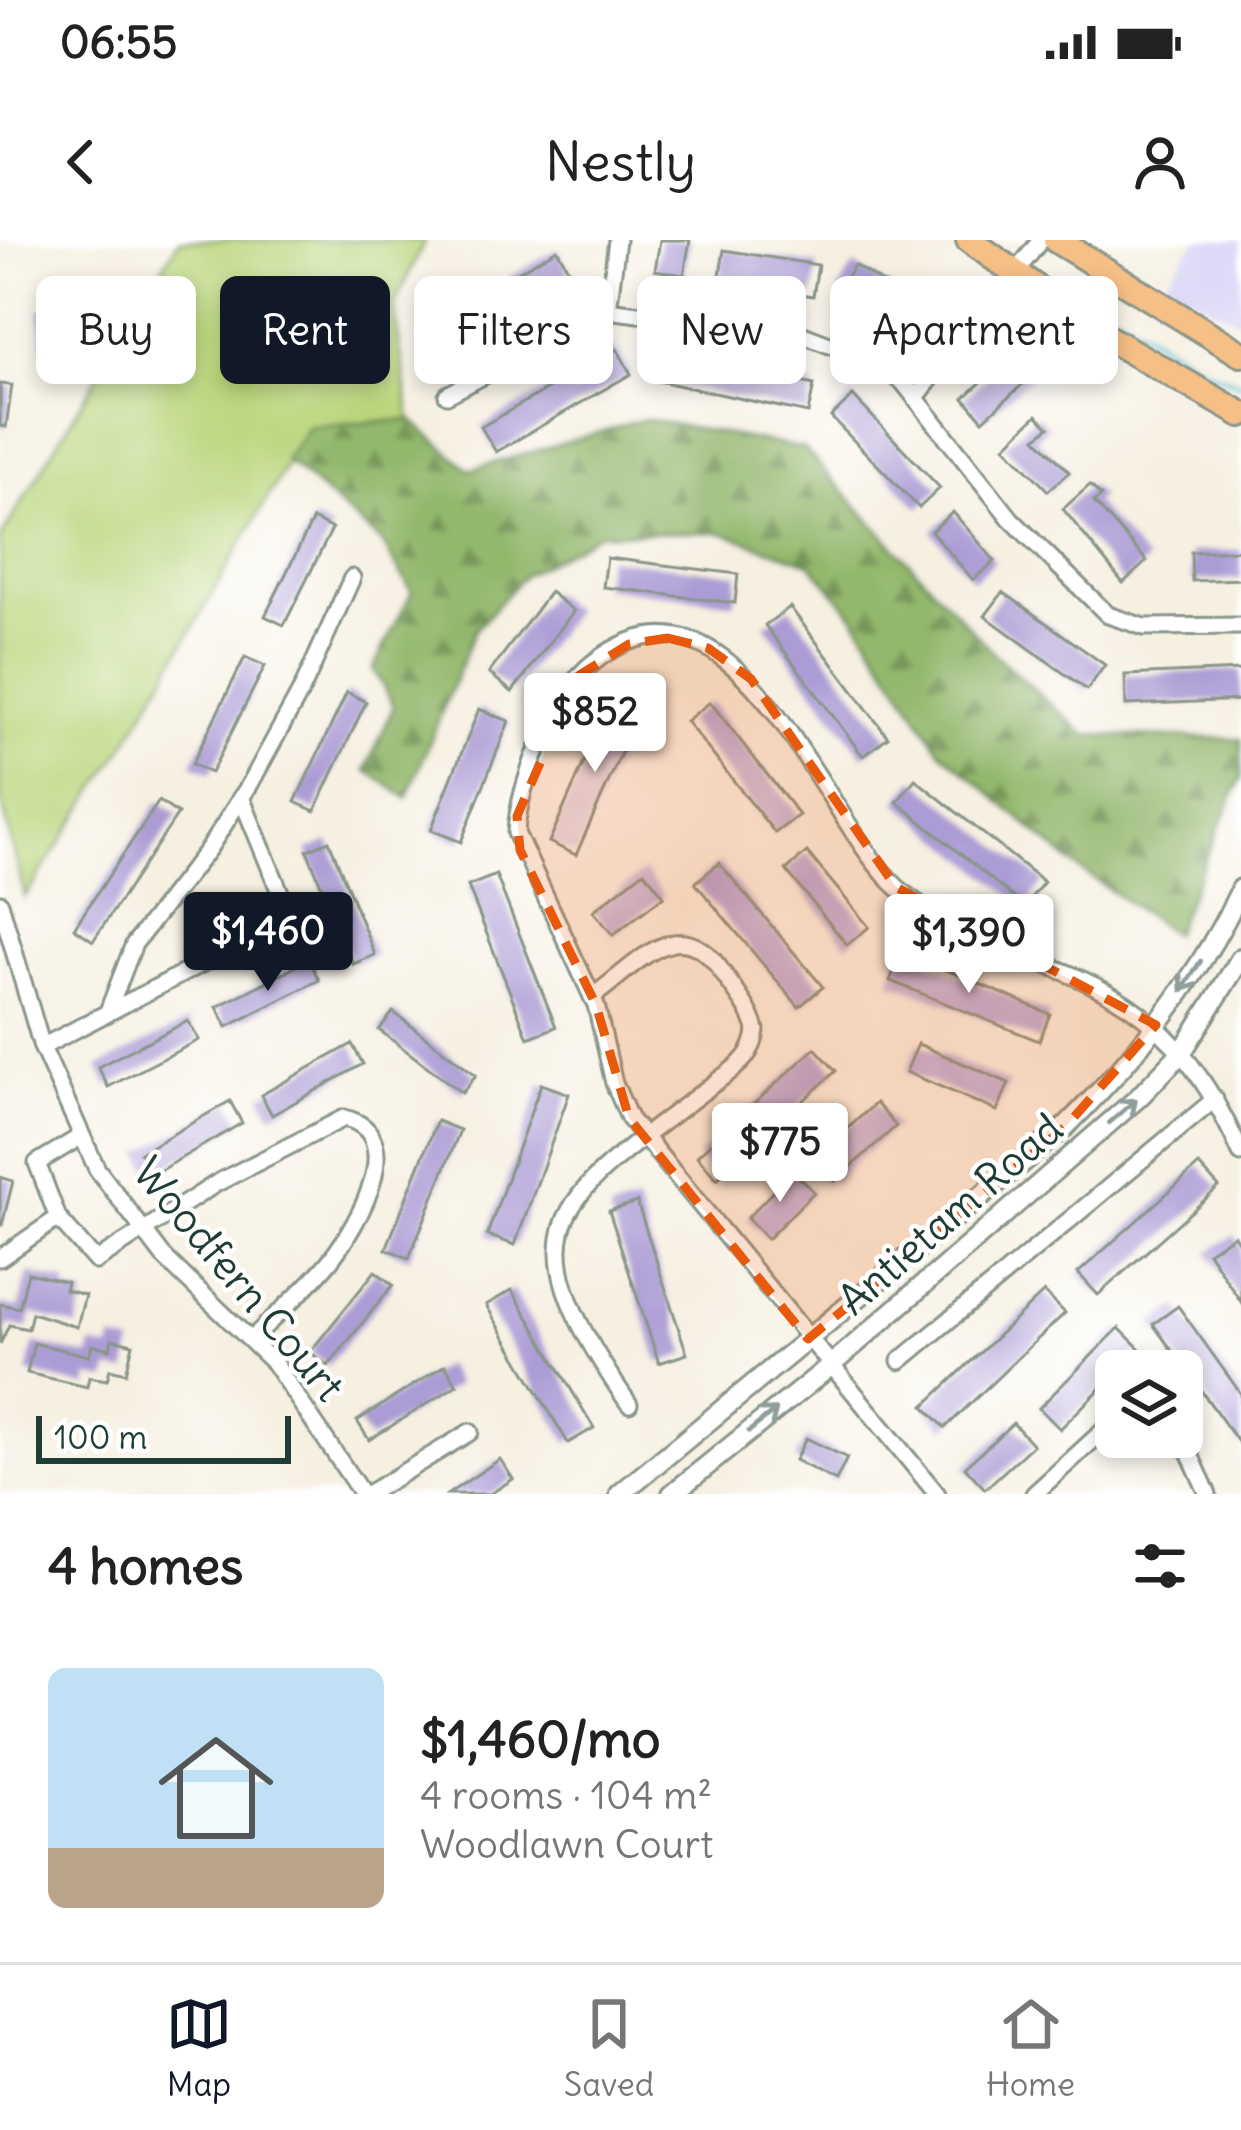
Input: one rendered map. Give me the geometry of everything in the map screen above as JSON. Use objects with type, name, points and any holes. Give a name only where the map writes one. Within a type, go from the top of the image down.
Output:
[{"type":"main road","points":[[969,240],[1104,336],[1241,414]]},
{"type":"main road","points":[[1056,240],[1241,354]]},
{"type":"street","points":[[612,276],[617,240]]},
{"type":"street","points":[[917,396],[1041,240]]},
{"type":"street","points":[[613,311],[806,336],[871,362],[917,396],[1010,519],[1108,615],[1144,627],[1241,626]]},
{"type":"street","points":[[447,394],[466,384]]},
{"type":"street","points":[[107,1014],[134,944],[241,797],[302,689],[352,578]]},
{"type":"street","points":[[937,1494],[829,1367],[621,1103],[592,997],[520,850],[517,816],[556,708],[578,676],[629,644],[668,638],[708,648],[752,679],[833,804],[896,886],[962,929],[1072,975],[1156,1025],[1215,1099],[1241,1153]]},
{"type":"street","points":[[42,1046],[278,925],[284,902],[241,797]]},
{"type":"street","name":"Antietam Road","points":[[620,1494],[1066,1126],[1156,1025],[1203,958],[1241,889]]},
{"type":"street","name":"Woodfern Court","points":[[0,903],[42,1046],[80,1138],[142,1232],[252,1339],[365,1494]]},
{"type":"street","points":[[592,997],[670,942],[690,940],[708,951],[753,1018],[755,1040],[742,1063],[579,1192],[556,1250],[557,1271],[577,1318],[628,1404]]},
{"type":"street","name":"Antietam Road","points":[[672,1494],[829,1367],[1139,1097],[1182,1052],[1241,958]]},
{"type":"street","points":[[900,1361],[1215,1099]]},
{"type":"street","points":[[80,1138],[37,1163],[58,1219],[96,1261],[217,1183],[344,1118],[368,1127],[376,1137],[374,1172],[346,1236],[330,1260],[252,1339]]},
{"type":"street","points":[[0,1258],[58,1219]]},
{"type":"street","points":[[365,1494],[470,1432]]},
{"type":"street","points":[[1034,1494],[1095,1438]]},
{"type":"street","points":[[1192,1458],[1208,1494]]},
{"type":"highlighted area","points":[[668,638],[708,648],[751,679],[896,887],[1156,1025],[1066,1126],[808,1339],[629,1118],[596,1005],[520,850],[517,816],[578,676],[629,644]]},
{"type":"shaded area","points":[[1197,240],[1241,240],[1241,322],[1164,282]]},
{"type":"green space","points":[[179,240],[425,240],[394,306],[411,420],[309,426],[127,742],[25,897],[0,794],[0,539],[93,384],[196,384],[196,276],[157,276]]},
{"type":"green space","points":[[645,419],[804,449],[996,656],[1086,735],[1241,739],[1241,778],[1173,934],[1074,865],[939,749],[855,617],[810,563],[719,532],[600,533],[524,575],[475,630],[407,798],[366,770],[394,706],[373,669],[412,592],[381,541],[285,460],[309,426],[411,420],[470,470]]},
{"type":"building","points":[[660,240],[690,240],[684,275],[655,270]]},
{"type":"building","points":[[557,249],[572,276],[511,276]]},
{"type":"building","points":[[724,250],[818,265],[813,296],[806,295],[806,276],[720,276]]},
{"type":"building","points":[[854,265],[872,276],[847,276]]},
{"type":"building","points":[[617,349],[631,374],[496,452],[481,427],[556,384],[613,384],[613,351]]},
{"type":"building","points":[[806,383],[814,385],[808,413],[673,384]]},
{"type":"building","points":[[0,384],[12,385],[6,427],[0,426]]},
{"type":"building","points":[[979,384],[1023,384],[983,420],[964,398]]},
{"type":"building","points":[[853,396],[940,488],[919,508],[831,417]]},
{"type":"building","points":[[1037,415],[1049,427],[1036,438],[1069,472],[1048,491],[1005,446]]},
{"type":"building","points":[[1090,485],[1101,496],[1094,502],[1147,561],[1123,583],[1063,509]]},
{"type":"building","points":[[953,512],[995,561],[973,580],[931,531]]},
{"type":"building","points":[[313,519],[332,529],[284,625],[265,616]]},
{"type":"building","points":[[1241,550],[1241,579],[1192,581],[1191,552]]},
{"type":"building","points":[[607,558],[738,574],[735,603],[603,587]]},
{"type":"building","points":[[550,592],[574,611],[512,692],[489,673]]},
{"type":"building","points":[[1003,592],[1105,665],[1087,690],[985,616]]},
{"type":"building","points":[[790,607],[888,737],[863,756],[765,625]]},
{"type":"building","points":[[245,657],[265,666],[211,773],[192,764]]},
{"type":"building","points":[[1241,670],[1241,700],[1126,705],[1125,675]]},
{"type":"building","points":[[347,692],[366,702],[315,811],[295,802]]},
{"type":"building","points":[[613,696],[641,708],[576,855],[549,842]]},
{"type":"building","points":[[710,702],[799,815],[775,833],[686,721]]},
{"type":"building","points":[[479,709],[509,721],[461,842],[431,830]]},
{"type":"building","points":[[915,779],[1044,882],[1024,906],[897,802]]},
{"type":"building","points":[[159,801],[178,814],[93,941],[74,928]]},
{"type":"building","points":[[329,841],[375,955],[353,964],[307,850]]},
{"type":"building","points":[[807,852],[869,927],[847,945],[786,870]]},
{"type":"building","points":[[719,863],[823,987],[799,1007],[695,883]]},
{"type":"building","points":[[644,871],[664,896],[613,935],[593,911]]},
{"type":"building","points":[[496,875],[556,1027],[528,1038],[468,886]]},
{"type":"building","points":[[902,951],[1050,1014],[1039,1041],[890,981]]},
{"type":"building","points":[[309,960],[319,980],[227,1027],[217,1007]]},
{"type":"building","points":[[393,1012],[476,1075],[462,1093],[379,1030]]},
{"type":"building","points":[[188,1021],[199,1040],[108,1087],[98,1067]]},
{"type":"building","points":[[352,1044],[363,1064],[272,1115],[261,1095]]},
{"type":"building","points":[[918,1044],[1009,1083],[997,1111],[906,1072]]},
{"type":"building","points":[[815,1048],[836,1071],[717,1179],[697,1156]]},
{"type":"building","points":[[541,1084],[569,1094],[515,1245],[487,1235]]},
{"type":"building","points":[[230,1101],[242,1123],[152,1175],[140,1153]]},
{"type":"building","points":[[876,1103],[896,1126],[835,1181],[815,1158]]},
{"type":"building","points":[[437,1121],[460,1130],[409,1258],[386,1249]]},
{"type":"building","points":[[1199,1165],[1219,1187],[1098,1295],[1078,1273]]},
{"type":"building","points":[[793,1171],[814,1192],[767,1239],[747,1218]]},
{"type":"building","points":[[0,1177],[13,1181],[2,1225],[0,1225]]},
{"type":"building","points":[[637,1202],[687,1354],[659,1363],[609,1211]]},
{"type":"building","points":[[1234,1235],[1241,1246],[1241,1302],[1208,1252]]},
{"type":"building","points":[[375,1271],[393,1285],[328,1366],[310,1352]]},
{"type":"building","points":[[28,1273],[67,1282],[65,1290],[85,1295],[77,1327],[32,1313],[28,1329],[9,1325],[0,1344],[0,1304],[19,1308]]},
{"type":"building","points":[[512,1290],[594,1428],[568,1443],[486,1305]]},
{"type":"building","points":[[1044,1292],[1065,1313],[945,1428],[924,1406]]},
{"type":"building","points":[[1178,1306],[1241,1394],[1241,1446],[1203,1393],[1203,1350],[1172,1350],[1153,1324]]},
{"type":"building","points":[[1119,1328],[1140,1349],[1139,1350],[1097,1350]]},
{"type":"building","points":[[112,1339],[133,1344],[126,1373],[110,1369],[107,1380],[89,1377],[87,1387],[27,1373],[34,1343],[89,1356],[92,1345],[110,1349]]},
{"type":"building","points":[[1095,1352],[1095,1394],[1060,1429],[1039,1408]]},
{"type":"building","points":[[445,1365],[457,1385],[369,1440],[357,1421]]},
{"type":"building","points":[[1013,1423],[1033,1445],[985,1489],[965,1467]]},
{"type":"building","points":[[806,1438],[847,1458],[836,1481],[795,1460]]},
{"type":"building","points":[[500,1459],[513,1479],[490,1494],[448,1494]]},
{"type":"waterway","points":[[1118,316],[1200,367],[1241,384]]}]
